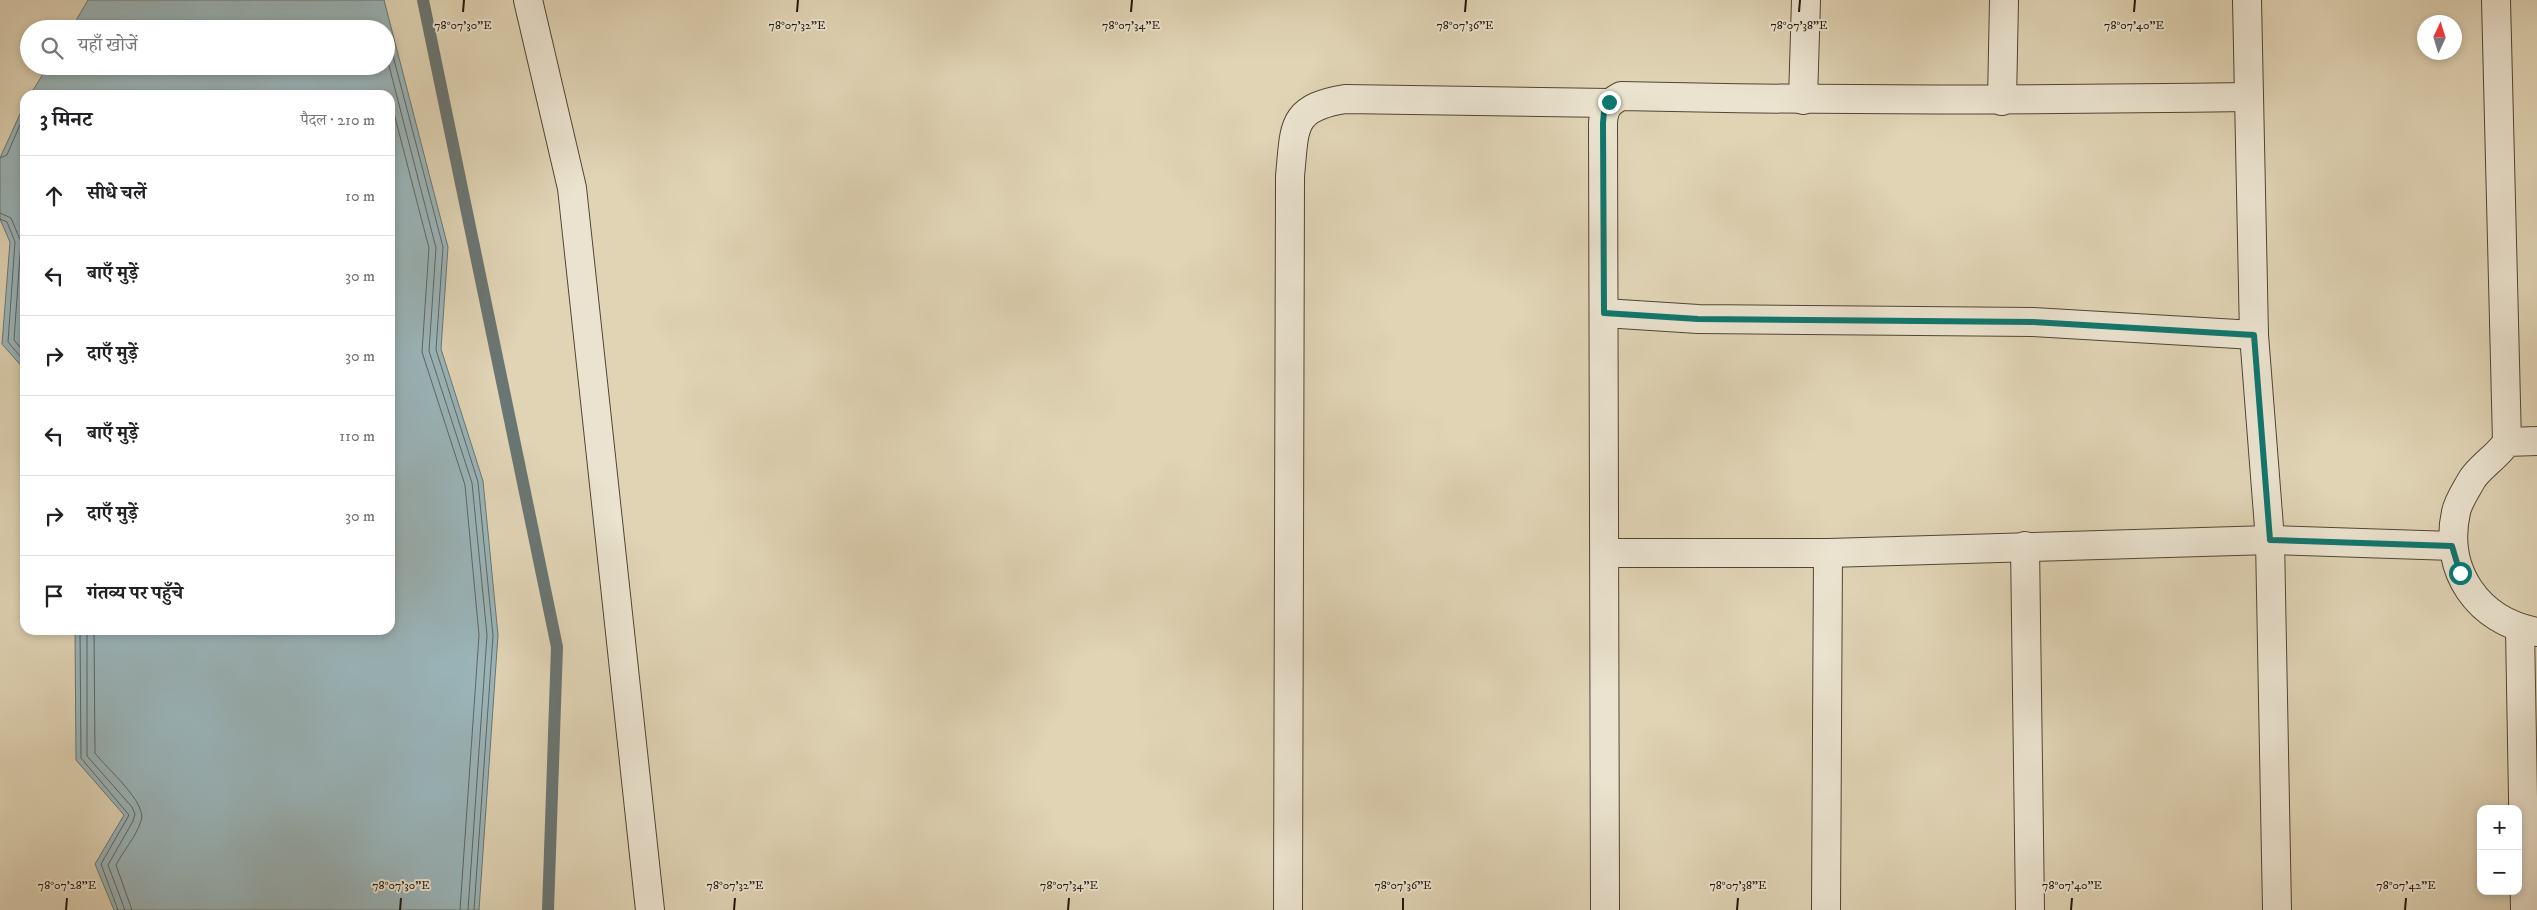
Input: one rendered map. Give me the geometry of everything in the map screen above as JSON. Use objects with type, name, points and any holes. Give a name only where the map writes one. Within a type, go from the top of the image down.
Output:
[{"type":"street","points":[[528,0],[572,188],[650,910]]},
{"type":"street","points":[[1803,100],[1806,0]]},
{"type":"street","points":[[2002,101],[2004,0]]},
{"type":"street","points":[[2247,0],[2254,335],[2270,540],[2277,910]]},
{"type":"street","points":[[2496,0],[2507,442],[2499,454],[2472,478],[2456,510],[2452,546],[2460,573],[2474,598],[2495,617],[2529,630],[2525,910]]},
{"type":"street","points":[[1288,910],[1290,186],[1294,135],[1302,116],[1320,103],[1345,99],[1609,102],[1622,96],[1803,100],[2002,101],[2249,97]]},
{"type":"street","points":[[1605,910],[1606,553],[1603,123],[1604,112],[1609,102]]},
{"type":"street","points":[[1604,313],[1698,319],[2033,322],[2254,335]]},
{"type":"street","points":[[2507,442],[2537,441]]},
{"type":"street","points":[[1606,553],[1828,553],[2270,540],[2452,546]]},
{"type":"street","points":[[2026,546],[2030,910]]},
{"type":"street","points":[[1826,910],[1828,553]]},
{"type":"water","points":[[88,0],[384,0],[389,20],[76,20]]},
{"type":"water","points":[[395,42],[448,247],[441,349],[483,481],[498,635],[479,910],[114,910],[95,864],[124,815],[76,760],[75,635],[395,635],[395,90],[33,90],[42,75],[395,75]]},
{"type":"water","points":[[20,114],[20,364],[2,344],[10,242],[0,219],[0,158]]},
{"type":"waterway","points":[[423,0],[557,647],[548,910]]},
{"type":"route","points":[[1609,102],[1604,112],[1603,123],[1604,313],[1698,319],[2033,322],[2254,335],[2270,540],[2452,546],[2460,573]]}]
